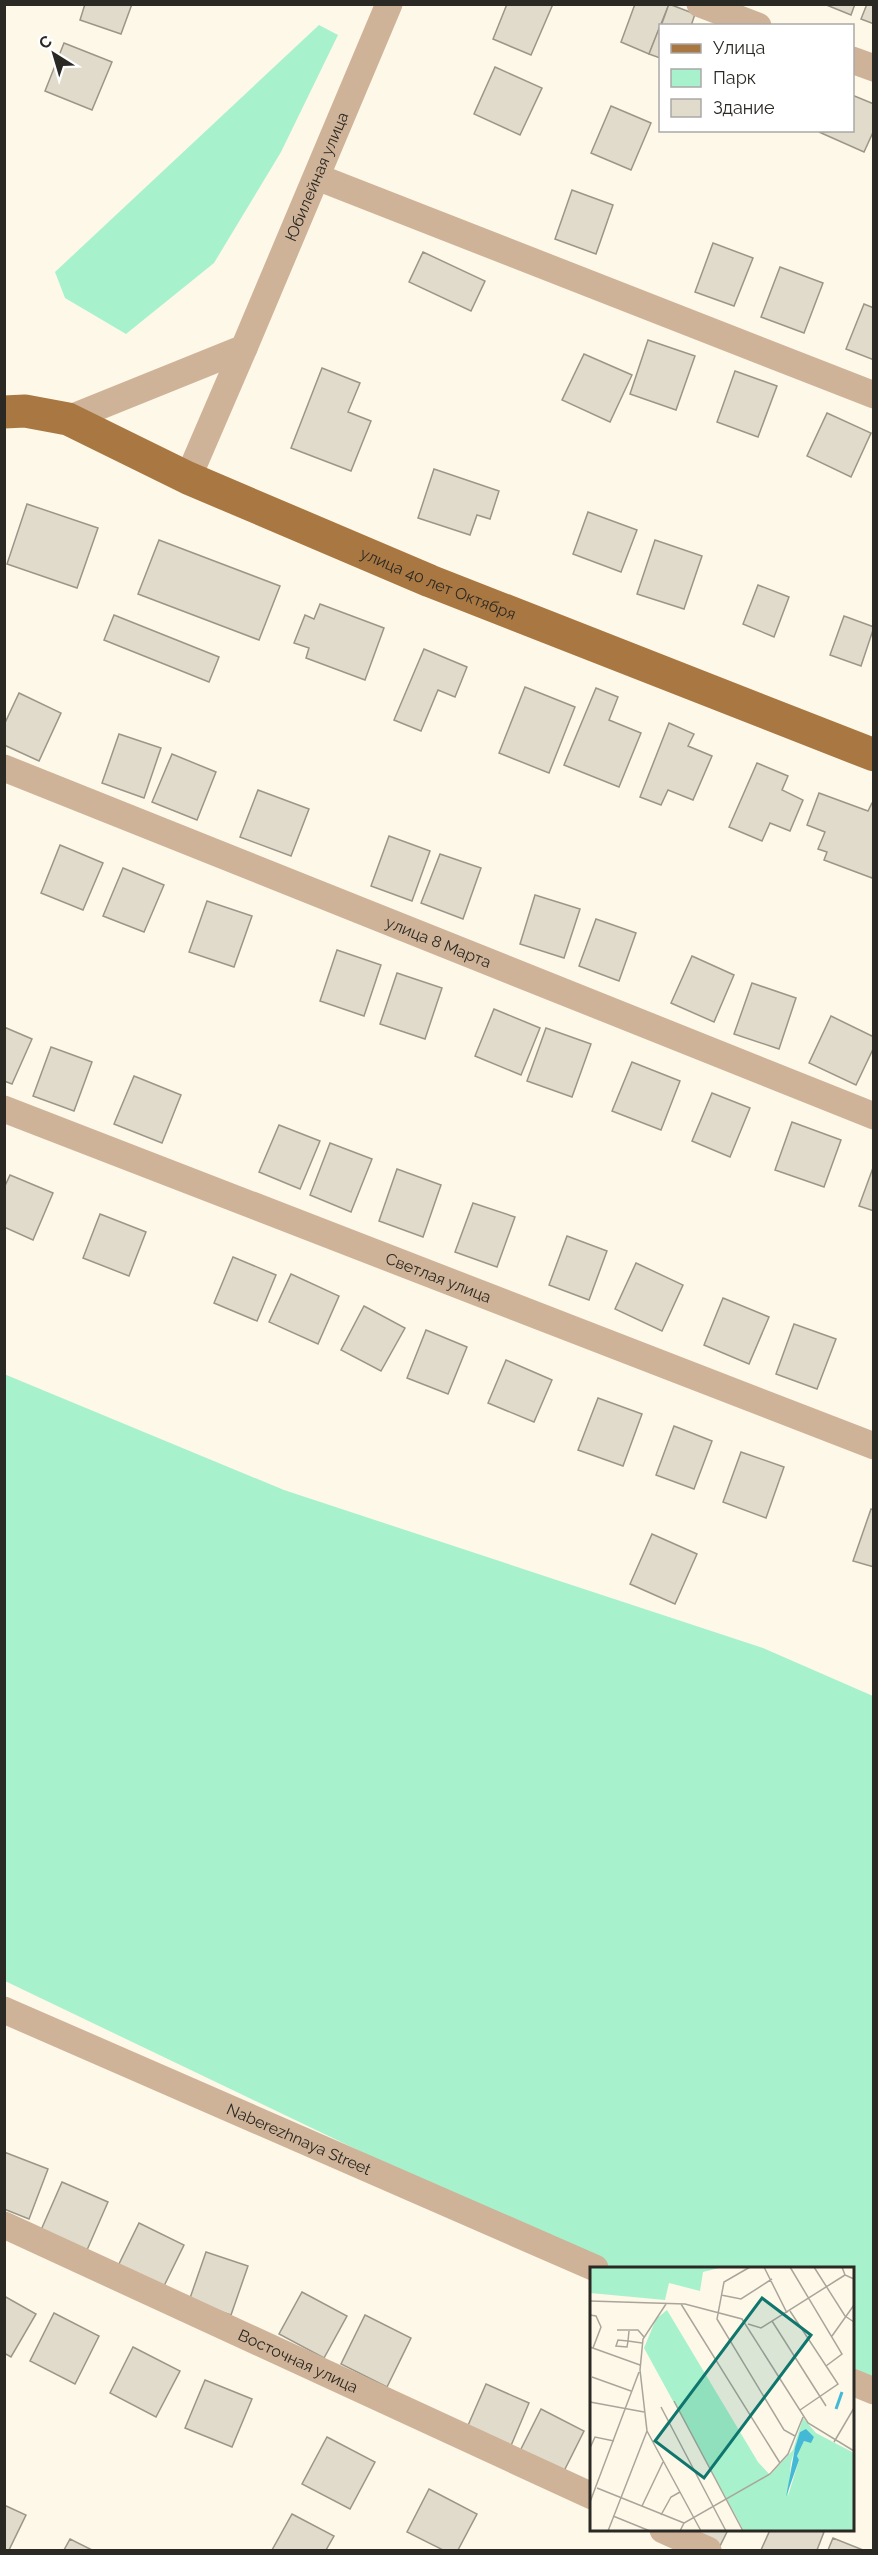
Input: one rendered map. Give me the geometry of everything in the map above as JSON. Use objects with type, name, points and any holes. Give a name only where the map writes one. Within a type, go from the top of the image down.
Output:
[{"type":"main road","name":"улица 40 лет Октября","points":[[4,412],[25,411],[68,419],[188,478],[430,581],[873,755]]},
{"type":"street","name":"Юбилейная улица","points":[[188,478],[389,4]]},
{"type":"street","points":[[700,4],[753,24]]},
{"type":"street","points":[[854,61],[873,68]]},
{"type":"street","points":[[317,177],[873,395]]},
{"type":"street","points":[[68,419],[244,348]]},
{"type":"street","name":"улица 8 Марта","points":[[4,768],[873,1116]]},
{"type":"street","name":"Светлая улица","points":[[4,1109],[873,1446]]},
{"type":"street","name":"Naberezhnaya Street","points":[[4,2010],[593,2267]]},
{"type":"street","name":"Восточная улица","points":[[4,2225],[590,2496]]},
{"type":"street","points":[[854,2383],[873,2391]]},
{"type":"street","points":[[667,2531],[708,2550]]},
{"type":"green space","points":[[319,25],[338,35],[281,152],[214,263],[126,334],[65,298],[55,272]]},
{"type":"green space","points":[[4,1374],[284,1490],[763,1648],[873,1696],[873,2380],[854,2371],[854,2267],[612,2267],[514,2225],[5,1981]]},
{"type":"building","points":[[85,4],[132,4],[121,34],[80,20]]},
{"type":"building","points":[[507,4],[553,4],[531,55],[493,39]]},
{"type":"building","points":[[635,4],[669,4],[659,24],[649,54],[621,42]]},
{"type":"building","points":[[669,4],[695,14],[692,24],[662,24]]},
{"type":"building","points":[[824,4],[855,4],[851,15]]},
{"type":"building","points":[[867,4],[874,4],[874,24],[861,19]]},
{"type":"building","points":[[659,29],[659,58],[649,54]]},
{"type":"building","points":[[64,43],[112,62],[92,110],[45,91]]},
{"type":"building","points":[[495,67],[542,88],[520,135],[474,114]]},
{"type":"building","points":[[854,96],[874,104],[874,130],[864,152],[819,132],[854,132]]},
{"type":"building","points":[[611,106],[651,123],[631,170],[591,153]]},
{"type":"building","points":[[572,190],[613,205],[596,254],[555,239]]},
{"type":"building","points":[[713,243],[753,258],[734,306],[695,292]]},
{"type":"building","points":[[423,252],[485,281],[471,311],[409,282]]},
{"type":"building","points":[[780,267],[823,283],[804,333],[761,317]]},
{"type":"building","points":[[864,304],[874,308],[874,360],[846,349]]},
{"type":"building","points":[[648,340],[695,356],[676,410],[630,394]]},
{"type":"building","points":[[584,354],[632,375],[610,422],[562,400]]},
{"type":"building","points":[[322,368],[360,383],[348,412],[371,421],[351,471],[291,448]]},
{"type":"building","points":[[735,371],[777,386],[758,437],[717,422]]},
{"type":"building","points":[[827,413],[871,433],[851,477],[807,456]]},
{"type":"building","points":[[434,469],[499,491],[490,519],[477,515],[470,535],[418,518]]},
{"type":"building","points":[[27,504],[98,528],[77,588],[7,564]]},
{"type":"building","points":[[588,512],[637,530],[621,572],[573,554]]},
{"type":"building","points":[[159,540],[280,586],[259,640],[138,594]]},
{"type":"building","points":[[655,540],[702,556],[684,609],[637,594]]},
{"type":"building","points":[[758,585],[789,597],[774,637],[743,624]]},
{"type":"building","points":[[320,604],[384,628],[365,680],[306,658],[309,648],[294,643],[305,615],[314,619]]},
{"type":"building","points":[[114,615],[219,657],[209,682],[104,640]]},
{"type":"building","points":[[844,616],[874,627],[861,666],[830,655]]},
{"type":"building","points":[[424,649],[467,667],[455,697],[438,690],[421,731],[394,720]]},
{"type":"building","points":[[525,687],[575,707],[549,773],[499,753]]},
{"type":"building","points":[[596,688],[618,697],[609,720],[641,733],[619,787],[564,765]]},
{"type":"building","points":[[19,693],[61,713],[39,761],[4,745],[4,725]]},
{"type":"building","points":[[669,723],[694,734],[688,746],[712,756],[693,800],[668,790],[661,805],[640,797]]},
{"type":"building","points":[[119,734],[161,748],[144,798],[102,783]]},
{"type":"building","points":[[172,754],[216,772],[197,820],[152,802]]},
{"type":"building","points":[[757,763],[788,776],[782,790],[803,800],[790,831],[770,823],[762,841],[729,827]]},
{"type":"building","points":[[258,790],[309,809],[291,856],[240,837]]},
{"type":"building","points":[[819,793],[868,811],[874,803],[874,873],[872,878],[824,860],[827,852],[818,849],[825,832],[807,825]]},
{"type":"building","points":[[389,836],[430,851],[412,901],[371,886]]},
{"type":"building","points":[[60,845],[103,863],[83,910],[41,893]]},
{"type":"building","points":[[440,854],[481,868],[463,919],[421,903]]},
{"type":"building","points":[[123,868],[164,885],[144,932],[103,916]]},
{"type":"building","points":[[535,895],[580,909],[564,958],[520,944]]},
{"type":"building","points":[[207,901],[252,916],[234,967],[189,952]]},
{"type":"building","points":[[596,919],[636,933],[619,981],[579,966]]},
{"type":"building","points":[[337,950],[381,965],[364,1016],[320,1001]]},
{"type":"building","points":[[692,956],[734,975],[714,1022],[671,1003]]},
{"type":"building","points":[[397,973],[442,988],[425,1039],[380,1024]]},
{"type":"building","points":[[752,983],[796,998],[779,1049],[734,1034]]},
{"type":"building","points":[[494,1009],[540,1028],[521,1075],[475,1056]]},
{"type":"building","points":[[831,1016],[874,1037],[874,1047],[856,1085],[809,1063]]},
{"type":"building","points":[[4,1027],[32,1039],[12,1084],[4,1081]]},
{"type":"building","points":[[546,1028],[591,1044],[572,1097],[527,1081]]},
{"type":"building","points":[[51,1047],[92,1062],[74,1111],[33,1096]]},
{"type":"building","points":[[632,1062],[680,1081],[661,1130],[612,1111]]},
{"type":"building","points":[[134,1076],[181,1095],[162,1143],[114,1124]]},
{"type":"building","points":[[712,1093],[750,1108],[730,1157],[692,1141]]},
{"type":"building","points":[[792,1122],[841,1140],[824,1187],[775,1170]]},
{"type":"building","points":[[279,1125],[320,1141],[300,1189],[259,1172]]},
{"type":"building","points":[[330,1143],[372,1159],[351,1212],[310,1195]]},
{"type":"building","points":[[874,1165],[874,1211],[859,1206]]},
{"type":"building","points":[[397,1169],[441,1185],[423,1237],[379,1221]]},
{"type":"building","points":[[10,1175],[53,1193],[33,1240],[4,1227],[4,1188]]},
{"type":"building","points":[[473,1203],[515,1217],[497,1267],[455,1252]]},
{"type":"building","points":[[100,1214],[146,1232],[129,1276],[83,1258]]},
{"type":"building","points":[[567,1236],[607,1251],[589,1300],[549,1285]]},
{"type":"building","points":[[233,1257],[276,1275],[257,1321],[214,1303]]},
{"type":"building","points":[[636,1263],[683,1285],[662,1331],[615,1309]]},
{"type":"building","points":[[291,1274],[339,1296],[318,1344],[269,1322]]},
{"type":"building","points":[[723,1298],[769,1317],[749,1364],[704,1345]]},
{"type":"building","points":[[364,1306],[405,1328],[381,1371],[341,1350]]},
{"type":"building","points":[[794,1324],[836,1339],[817,1389],[776,1374]]},
{"type":"building","points":[[426,1330],[467,1347],[448,1394],[407,1378]]},
{"type":"building","points":[[506,1360],[552,1380],[534,1422],[488,1403]]},
{"type":"building","points":[[598,1398],[642,1414],[623,1466],[578,1450]]},
{"type":"building","points":[[674,1426],[712,1441],[694,1489],[656,1475]]},
{"type":"building","points":[[741,1452],[784,1467],[766,1518],[723,1502]]},
{"type":"building","points":[[871,1509],[874,1510],[874,1567],[853,1561]]},
{"type":"building","points":[[652,1534],[697,1554],[675,1604],[630,1584]]},
{"type":"building","points":[[4,2152],[48,2169],[29,2219],[4,2209]]},
{"type":"building","points":[[62,2182],[108,2202],[87,2250],[41,2230]]},
{"type":"building","points":[[139,2223],[184,2245],[163,2288],[118,2266]]},
{"type":"building","points":[[206,2252],[248,2266],[231,2315],[189,2301]]},
{"type":"building","points":[[302,2292],[347,2316],[324,2358],[279,2334]]},
{"type":"building","points":[[4,2296],[36,2314],[11,2357],[4,2353]]},
{"type":"building","points":[[54,2313],[99,2336],[75,2384],[30,2361]]},
{"type":"building","points":[[365,2315],[411,2338],[387,2387],[341,2364]]},
{"type":"building","points":[[133,2347],[180,2371],[156,2417],[110,2393]]},
{"type":"building","points":[[205,2380],[252,2399],[232,2447],[185,2428]]},
{"type":"building","points":[[486,2384],[529,2403],[510,2448],[466,2430]]},
{"type":"building","points":[[541,2409],[584,2431],[561,2477],[518,2455]]},
{"type":"building","points":[[327,2437],[375,2462],[350,2509],[302,2484]]},
{"type":"building","points":[[429,2489],[477,2514],[458,2550],[443,2550],[407,2532]]},
{"type":"building","points":[[4,2505],[26,2515],[9,2550],[4,2550]]},
{"type":"building","points":[[292,2514],[334,2536],[326,2550],[272,2550]]},
{"type":"building","points":[[688,2531],[728,2531],[720,2546]]},
{"type":"building","points":[[770,2531],[824,2532],[817,2550],[761,2550]]},
{"type":"building","points":[[833,2538],[863,2550],[828,2550]]},
{"type":"building","points":[[70,2539],[92,2550],[64,2550]]}]
